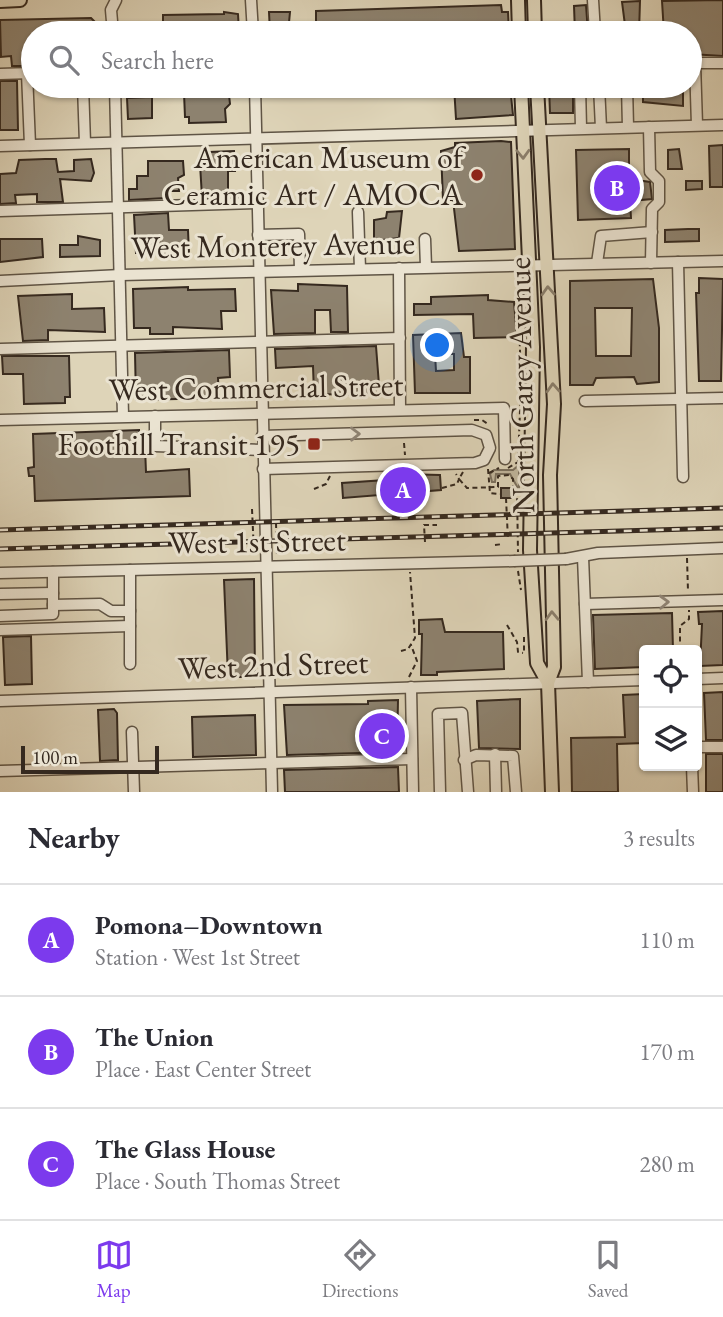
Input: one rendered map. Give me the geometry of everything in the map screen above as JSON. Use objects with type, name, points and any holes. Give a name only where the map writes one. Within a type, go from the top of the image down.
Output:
[{"type":"main road","points":[[0,1],[20,0]]},
{"type":"main road","points":[[518,0],[519,21]]},
{"type":"main road","points":[[534,0],[535,21]]},
{"type":"main road","name":"North Garey Avenue","points":[[521,98],[533,347],[529,490],[532,575],[537,663],[548,683]]},
{"type":"main road","name":"North Garey Avenue","points":[[538,98],[554,404],[550,488],[554,667],[548,683]]},
{"type":"main road","points":[[548,683],[552,792]]},
{"type":"street","points":[[112,21],[111,10],[116,0]]},
{"type":"street","points":[[251,0],[252,21]]},
{"type":"street","points":[[593,0],[594,21]]},
{"type":"street","points":[[702,63],[723,63]]},
{"type":"street","points":[[0,74],[21,73]]},
{"type":"street","points":[[30,98],[30,145]]},
{"type":"street","points":[[83,98],[85,143]]},
{"type":"street","points":[[115,98],[122,416]]},
{"type":"street","points":[[255,98],[272,792]]},
{"type":"street","points":[[580,98],[581,128]]},
{"type":"street","points":[[600,98],[601,128]]},
{"type":"street","points":[[627,98],[628,127]]},
{"type":"street","points":[[696,98],[697,125]]},
{"type":"street","points":[[0,146],[723,125]]},
{"type":"street","points":[[649,127],[650,172],[659,181],[659,202],[652,209],[651,263]]},
{"type":"street","points":[[0,211],[258,203]]},
{"type":"street","points":[[358,212],[360,269]]},
{"type":"street","points":[[597,264],[601,236],[652,232]]},
{"type":"street","points":[[258,235],[299,234],[300,270]]},
{"type":"street","points":[[425,239],[426,268]]},
{"type":"street","name":"West Monterey Avenue","points":[[0,281],[258,271],[723,261]]},
{"type":"street","points":[[678,262],[683,477]]},
{"type":"street","points":[[399,268],[400,410]]},
{"type":"street","points":[[0,349],[400,338]]},
{"type":"street","points":[[585,401],[723,398]]},
{"type":"street","name":"West Commercial Street","points":[[0,420],[505,408],[506,459]]},
{"type":"street","points":[[155,416],[155,446],[263,450]]},
{"type":"street","points":[[262,436],[472,430],[486,435],[490,448],[484,460],[475,463],[263,469]]},
{"type":"street","name":"West 1st Street","points":[[0,573],[514,561],[566,559],[598,553],[723,548]]},
{"type":"street","points":[[583,557],[588,682]]},
{"type":"street","points":[[130,570],[130,664]]},
{"type":"street","points":[[52,572],[53,610]]},
{"type":"street","points":[[0,594],[53,593]]},
{"type":"street","points":[[585,604],[723,600]]},
{"type":"street","points":[[0,616],[100,604],[111,611],[130,611]]},
{"type":"street","points":[[0,630],[130,626]]},
{"type":"street","points":[[702,679],[723,678]]},
{"type":"street","name":"West 2nd Street","points":[[0,701],[269,693],[410,683],[639,680]]},
{"type":"street","points":[[410,683],[412,792]]},
{"type":"street","points":[[440,792],[438,714],[462,713],[468,792]]},
{"type":"street","points":[[132,732],[134,792]]},
{"type":"street","points":[[702,747],[723,747]]},
{"type":"street","points":[[495,754],[496,792]]},
{"type":"street","points":[[464,760],[476,755],[513,756],[516,792]]},
{"type":"street","points":[[0,771],[412,759]]},
{"type":"street","points":[[692,771],[693,792]]},
{"type":"path","points":[[518,284],[521,384],[518,461]]},
{"type":"path","points":[[404,438],[405,456]]},
{"type":"path","points":[[478,470],[488,469]]},
{"type":"path","points":[[451,470],[467,488],[498,487],[498,476],[509,475],[513,479],[513,492],[517,492]]},
{"type":"path","points":[[442,488],[454,486],[468,470]]},
{"type":"path","points":[[314,489],[326,484],[331,471]]},
{"type":"path","points":[[490,494],[500,494]]},
{"type":"path","points":[[506,498],[508,540]]},
{"type":"path","points":[[252,509],[254,553]]},
{"type":"path","points":[[276,515],[277,557]]},
{"type":"path","points":[[425,542],[424,525],[437,525]]},
{"type":"path","points":[[495,545],[503,544]]},
{"type":"path","points":[[401,651],[411,645],[415,638],[411,617],[409,564]]},
{"type":"path","points":[[507,625],[517,642],[518,652],[524,654]]},
{"type":"path","points":[[410,683],[417,661],[411,645]]},
{"type":"shaded area","points":[[519,465],[519,490],[510,474],[496,474],[495,482],[492,482],[490,474],[494,470],[513,470]]},
{"type":"building","points":[[723,0],[723,56],[702,55],[702,21],[663,21],[662,1]]},
{"type":"building","points":[[640,1],[639,21],[624,21],[622,2]]},
{"type":"building","points":[[501,5],[502,12],[508,12],[508,21],[316,21],[316,11]]},
{"type":"building","points":[[586,5],[587,21],[575,21],[574,6]]},
{"type":"building","points":[[269,12],[290,12],[289,21],[269,21]]},
{"type":"building","points":[[238,14],[238,21],[163,21],[163,15]]},
{"type":"building","points":[[91,18],[94,21],[21,21],[21,66],[12,66],[11,56],[1,57],[0,20]]},
{"type":"building","points":[[0,81],[17,81],[18,130],[0,130]]},
{"type":"building","points":[[127,98],[152,98],[152,118],[128,119]]},
{"type":"building","points":[[184,98],[229,98],[230,104],[225,109],[226,122],[189,123],[189,117],[185,117]]},
{"type":"building","points":[[455,98],[511,98],[513,115],[456,119]]},
{"type":"building","points":[[549,98],[573,98],[573,113],[550,113]]},
{"type":"building","points":[[643,98],[683,98],[683,106],[643,102]]},
{"type":"building","points":[[511,142],[515,249],[459,251],[453,200],[443,200],[441,151],[455,147],[455,143]]},
{"type":"building","points":[[723,145],[723,187],[710,187],[709,146]]},
{"type":"building","points":[[629,149],[629,179],[650,182],[652,199],[630,201],[631,218],[578,220],[576,150]]},
{"type":"building","points":[[679,149],[682,169],[668,169],[668,150]]},
{"type":"building","points":[[234,151],[235,171],[228,171],[228,196],[202,197],[200,164],[209,164],[209,152]]},
{"type":"building","points":[[56,159],[58,172],[74,171],[74,160],[91,159],[94,173],[91,181],[60,179],[63,202],[37,202],[37,194],[15,195],[16,203],[0,204],[0,174],[16,173],[19,160]]},
{"type":"building","points":[[148,161],[183,161],[184,175],[178,178],[179,191],[166,191],[166,198],[129,200],[129,189],[137,189],[137,176],[148,176]]},
{"type":"building","points":[[686,181],[702,181],[702,189],[686,190]]},
{"type":"building","points":[[402,211],[399,238],[374,241],[374,220],[386,218],[387,212]]},
{"type":"building","points":[[168,213],[169,230],[188,230],[189,254],[159,257],[159,252],[136,253],[134,215]]},
{"type":"building","points":[[699,229],[699,241],[665,242],[665,230]]},
{"type":"building","points":[[78,236],[100,240],[100,256],[60,257],[60,245],[78,245]]},
{"type":"building","points":[[0,239],[42,239],[43,257],[0,262]]},
{"type":"building","points":[[699,278],[723,279],[721,381],[699,381],[696,293],[699,293]]},
{"type":"building","points":[[653,279],[659,328],[659,382],[637,384],[634,377],[596,378],[593,385],[570,385],[570,281]],"holes":[[[595,308],[632,308],[631,356],[596,356]]]},
{"type":"building","points":[[298,284],[347,286],[348,332],[331,332],[330,310],[315,310],[315,333],[274,334],[271,290],[298,291]]},
{"type":"building","points":[[188,287],[188,290],[235,289],[236,311],[221,311],[222,329],[173,327],[173,334],[150,334],[150,328],[134,328],[133,289]]},
{"type":"building","points":[[72,294],[72,309],[104,308],[105,332],[48,330],[48,340],[23,341],[18,296]]},
{"type":"building","points":[[488,295],[488,300],[514,302],[517,337],[474,338],[473,314],[414,315],[414,304],[431,304],[431,297]]},
{"type":"building","points":[[461,333],[464,357],[470,357],[470,393],[415,393],[413,335]],"holes":[[[435,354],[454,354],[454,370],[436,371]]]},
{"type":"building","points":[[376,346],[379,385],[375,392],[364,395],[314,394],[313,366],[276,368],[275,349]]},
{"type":"building","points":[[229,350],[230,377],[218,378],[219,398],[136,400],[135,353]]},
{"type":"building","points":[[2,356],[69,356],[70,397],[65,397],[65,403],[24,404],[23,374],[3,374]]},
{"type":"building","points":[[139,430],[139,447],[145,447],[146,472],[189,469],[190,496],[35,501],[34,476],[29,476],[28,468],[34,467],[33,434]]},
{"type":"building","points":[[400,474],[440,475],[441,490],[343,498],[342,483],[400,479]]},
{"type":"building","points":[[501,488],[511,488],[511,498],[501,498]]},
{"type":"building","points":[[254,579],[255,677],[228,677],[224,580]]},
{"type":"building","points":[[723,611],[723,665],[702,666],[702,624],[699,624],[698,612]]},
{"type":"building","points":[[672,613],[673,645],[639,645],[639,667],[595,669],[593,615]]},
{"type":"building","points":[[442,619],[445,632],[503,632],[504,669],[421,675],[422,634],[419,634],[419,620]]},
{"type":"building","points":[[31,636],[32,684],[5,685],[3,637]]},
{"type":"building","points":[[723,692],[723,740],[706,740],[704,693]]},
{"type":"building","points":[[639,694],[639,743],[617,744],[618,792],[572,792],[571,738],[625,737],[623,695]]},
{"type":"building","points":[[520,699],[520,749],[479,748],[477,701]]},
{"type":"building","points":[[398,700],[397,752],[287,755],[284,705],[368,704],[368,701]]},
{"type":"building","points":[[114,709],[117,713],[118,760],[100,761],[98,710]]},
{"type":"building","points":[[255,715],[256,755],[193,757],[192,717]]},
{"type":"building","points":[[706,754],[723,754],[723,792],[706,792]]},
{"type":"building","points":[[398,767],[399,792],[285,792],[284,770]]},
{"type":"railway","points":[[0,530],[723,508]]},
{"type":"railway","points":[[0,549],[723,528]]},
{"type":"place","name":"American Museum of Ceramic Art / AMOCA","points":[[477,175]]},
{"type":"place","name":"The Union","points":[[617,188]]},
{"type":"place","name":"Foothill Transit 195","points":[[314,444]]},
{"type":"place","name":"Pomona–Downtown","points":[[403,490]]},
{"type":"place","name":"The Glass House","points":[[382,736]]}]
